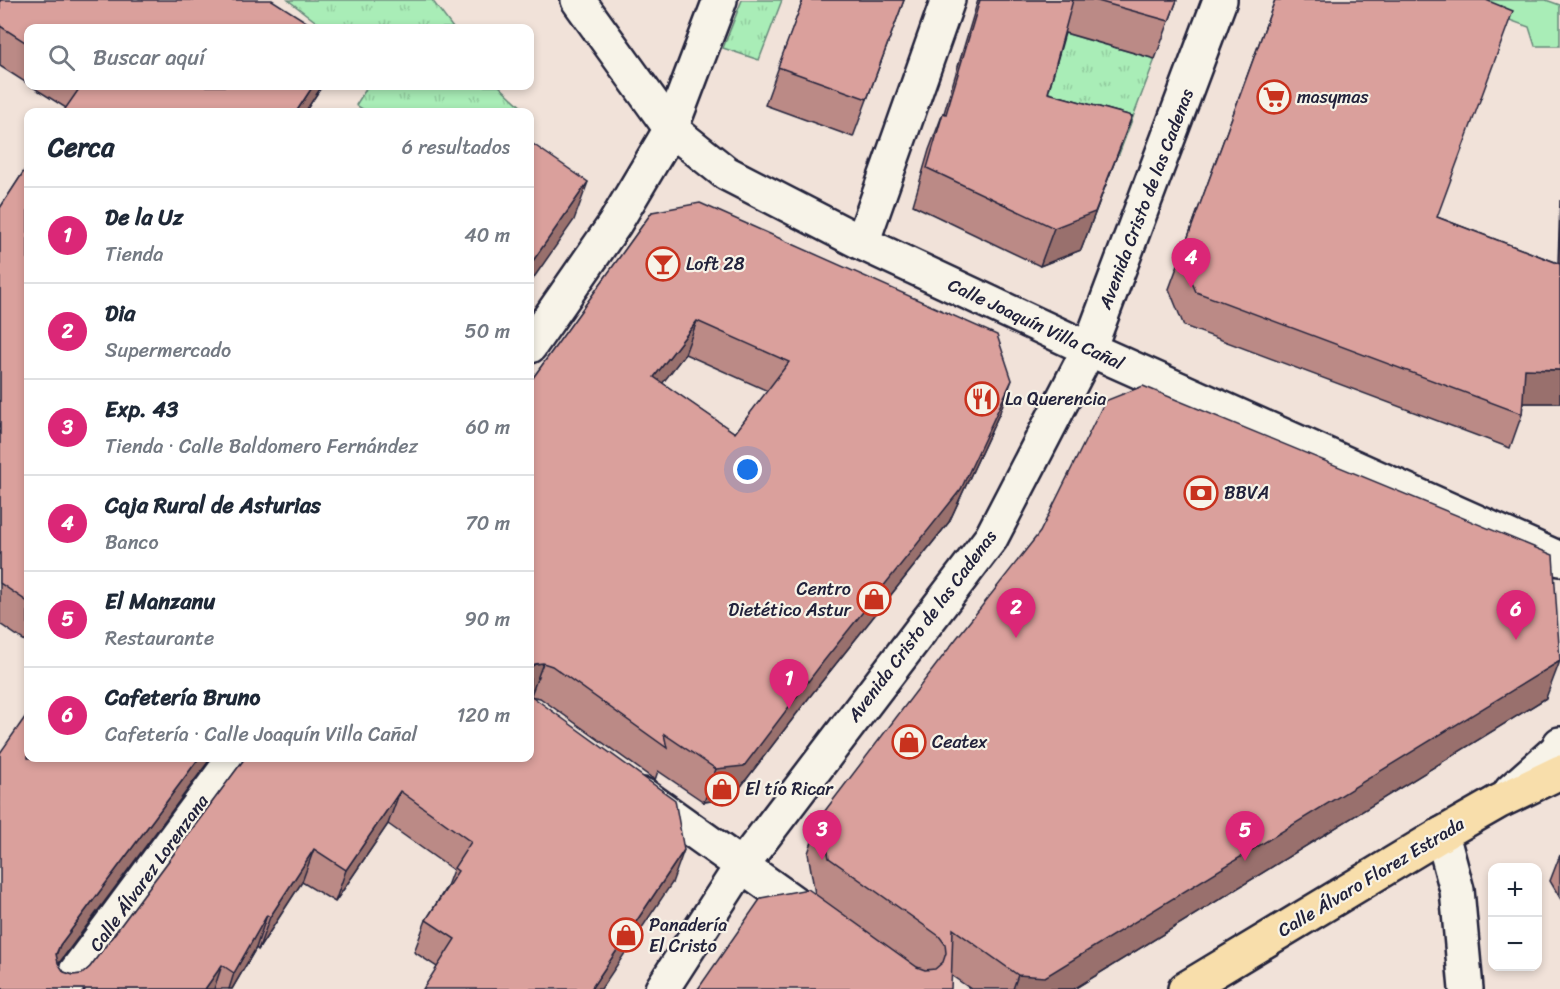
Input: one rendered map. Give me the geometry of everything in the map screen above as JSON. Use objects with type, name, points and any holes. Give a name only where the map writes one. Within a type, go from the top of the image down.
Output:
[{"type":"main road","name":"Calle Álvaro Florez Estrada","points":[[1185,989],[1442,834],[1498,802],[1560,772]]},
{"type":"street","name":"Calle Joaquín Villa Cañal","points":[[578,0],[671,129],[726,173],[862,243],[1089,349],[1560,559]]},
{"type":"street","points":[[534,340],[614,225],[671,129],[720,0]]},
{"type":"street","points":[[862,243],[948,0]]},
{"type":"street","name":"Avenida Cristo de las Cadenas","points":[[662,989],[742,865],[991,538],[1089,349],[1220,0]]},
{"type":"street","points":[[1498,802],[1557,750],[1560,744]]},
{"type":"street","name":"Calle Álvarez Lorenzana","points":[[63,989],[231,762]]},
{"type":"street","points":[[615,775],[838,934]]},
{"type":"street","points":[[1442,834],[1457,890],[1466,989]]},
{"type":"green space","points":[[288,0],[432,0],[450,24],[319,24]]},
{"type":"green space","points":[[742,0],[782,0],[759,60],[723,48]]},
{"type":"green space","points":[[1455,0],[1546,0],[1560,5],[1560,46],[1535,46],[1529,27]]},
{"type":"green space","points":[[1061,32],[1155,59],[1119,154],[1035,131]]},
{"type":"green space","points":[[365,90],[503,90],[523,108],[361,108],[356,105]]},
{"type":"building","points":[[0,0],[272,0],[310,24],[24,24],[24,41],[0,26]]},
{"type":"building","points":[[803,0],[904,0],[867,99],[778,67]]},
{"type":"building","points":[[980,0],[1073,0],[1048,93],[1132,116],[1095,212],[1054,228],[927,168],[943,113],[946,114]]},
{"type":"building","points":[[1094,0],[1177,0],[1169,21]]},
{"type":"building","points":[[1275,0],[1486,0],[1513,11],[1437,217],[1560,264],[1560,370],[1525,369],[1522,414],[1196,292],[1181,256]]},
{"type":"building","points":[[78,90],[310,90],[299,108],[66,108]]},
{"type":"building","points":[[534,145],[588,182],[534,259]]},
{"type":"building","points":[[24,171],[24,599],[0,583],[0,208]]},
{"type":"building","points":[[700,203],[997,335],[1012,380],[961,489],[823,662],[744,766],[716,769],[664,734],[667,748],[552,666],[543,663],[534,665],[534,376],[652,212]],"holes":[[[697,321],[789,362],[735,433],[654,377]]]},
{"type":"building","points":[[1143,386],[1553,555],[1560,661],[1045,977],[1018,975],[953,929],[951,989],[698,989],[761,898],[808,889],[917,967],[925,970],[935,969],[943,962],[946,953],[945,944],[939,936],[829,858],[821,816],[1040,532],[1105,401]]},
{"type":"building","points":[[534,698],[675,800],[684,850],[591,989],[423,989],[455,939],[426,920],[458,871],[454,868],[471,842],[400,791],[346,870],[314,849],[270,917],[267,915],[234,973],[222,965],[205,989],[0,989],[0,753],[24,719],[24,762],[196,762],[60,945],[56,954],[58,963],[64,972],[73,975],[82,974],[90,967],[242,762],[534,762]]},
{"type":"place","name":"masymas","points":[[1274,97]]},
{"type":"place","name":"Loft 28","points":[[663,264]]},
{"type":"place","name":"Caja Rural de Asturias","points":[[1191,288]]},
{"type":"place","name":"La Querencia","points":[[982,399]]},
{"type":"place","name":"BBVA","points":[[1201,493]]},
{"type":"place","name":"Centro Dietético Astur","points":[[874,599]]},
{"type":"place","name":"Dia","points":[[1016,638]]},
{"type":"place","name":"Cafetería Bruno","points":[[1516,640]]},
{"type":"place","name":"De la Uz","points":[[789,709]]},
{"type":"place","name":"Ceatex","points":[[909,742]]},
{"type":"place","name":"El tío Ricar","points":[[722,789]]},
{"type":"place","name":"Exp. 43","points":[[822,860]]},
{"type":"place","name":"El Manzanu","points":[[1245,861]]},
{"type":"place","name":"Panadería El Cristo","points":[[626,935]]}]
